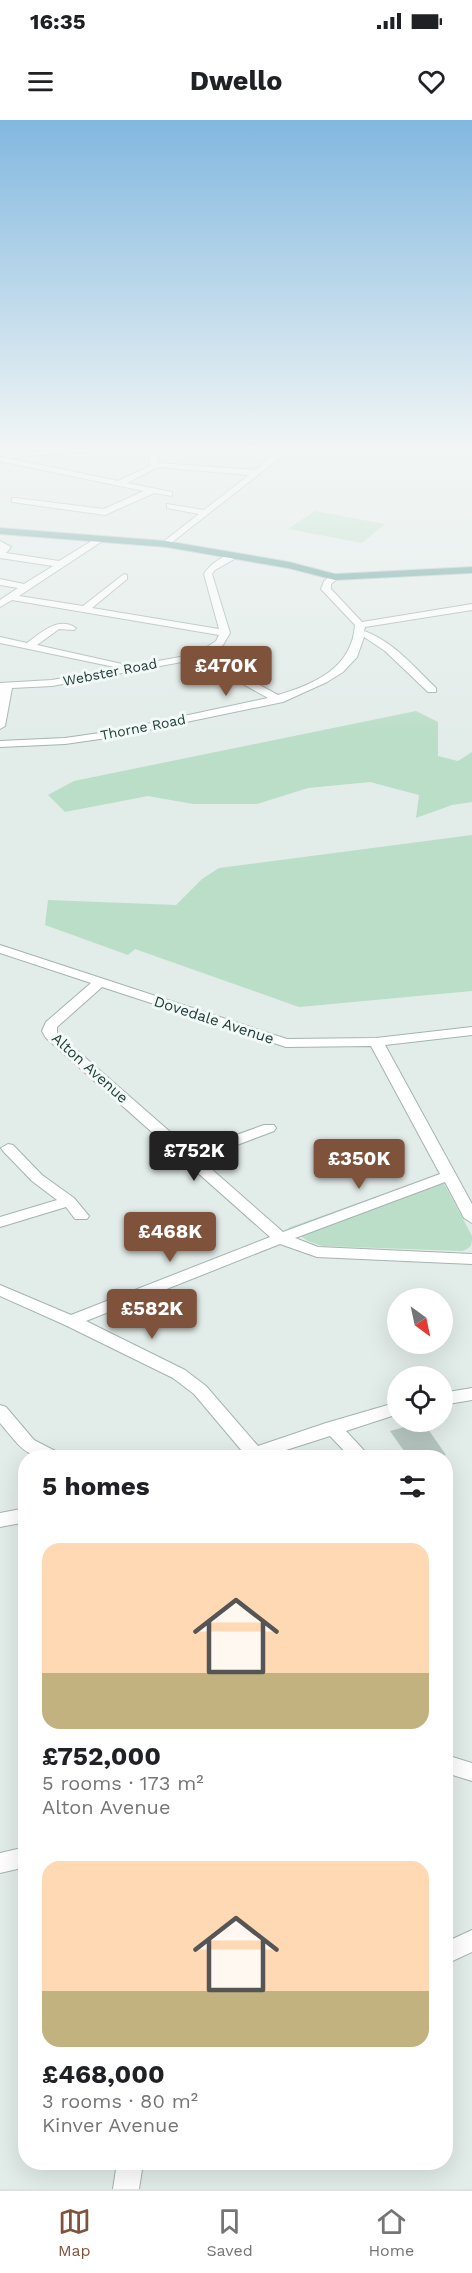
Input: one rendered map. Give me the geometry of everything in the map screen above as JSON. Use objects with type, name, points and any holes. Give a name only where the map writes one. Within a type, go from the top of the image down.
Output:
[{"type":"main road","points":[[175,546],[289,565],[335,576],[472,570]]},
{"type":"street","points":[[0,604],[89,546]]},
{"type":"street","points":[[20,558],[34,551]]},
{"type":"street","points":[[0,555],[60,564]]},
{"type":"street","points":[[11,597],[225,633],[208,574],[212,568],[233,556]]},
{"type":"street","points":[[335,576],[327,583],[326,589],[360,629],[389,650],[432,690]]},
{"type":"street","points":[[85,609],[124,577]]},
{"type":"street","points":[[0,582],[26,587]]},
{"type":"street","points":[[360,629],[472,607]]},
{"type":"street","points":[[29,646],[63,625]]},
{"type":"street","name":"Thorne Road","points":[[0,744],[65,741],[114,734],[279,700],[327,680],[349,659],[364,650],[360,629]]},
{"type":"street","name":"Webster Road","points":[[4,686],[52,683],[199,656],[220,643],[225,633]]},
{"type":"street","points":[[0,640],[135,668]]},
{"type":"street","points":[[364,650],[389,650]]},
{"type":"street","points":[[199,656],[279,700]]},
{"type":"street","points":[[0,726],[4,686]]},
{"type":"street","name":"Dovedale Avenue","points":[[0,949],[286,1043],[376,1042],[472,1031]]},
{"type":"street","name":"Alton Avenue","points":[[99,983],[51,1025],[49,1031],[51,1035],[281,1238],[317,1252],[472,1259]]},
{"type":"street","points":[[376,1042],[472,1218]]},
{"type":"street","points":[[191,1157],[269,1128]]},
{"type":"street","points":[[8,1148],[37,1178],[69,1201],[81,1216]]},
{"type":"street","points":[[71,1321],[281,1238],[448,1176]]},
{"type":"street","points":[[0,1222],[69,1201]]},
{"type":"street","points":[[2,1294],[71,1321],[179,1374],[200,1390],[243,1450]]},
{"type":"street","points":[[453,1397],[472,1394]]},
{"type":"street","points":[[0,1411],[28,1444],[39,1450]]},
{"type":"street","points":[[265,1450],[387,1411]]},
{"type":"street","points":[[332,1427],[354,1450]]},
{"type":"street","points":[[0,1520],[18,1517]]},
{"type":"street","points":[[453,1766],[472,1772]]},
{"type":"street","points":[[0,1863],[18,1859]]},
{"type":"street","points":[[453,1950],[472,1940]]},
{"type":"street","points":[[126,2189],[129,2170]]},
{"type":"green space","points":[[416,711],[438,722],[438,756],[458,761],[472,752],[472,802],[452,805],[416,818],[419,795],[370,782],[308,788],[257,804],[193,804],[148,796],[65,812],[48,795],[74,781]]},
{"type":"green space","points":[[472,835],[472,991],[299,1007],[135,949],[128,955],[45,925],[48,900],[176,905],[202,879],[219,868]]},
{"type":"green space","points":[[439,1174],[472,1236],[470,1246],[462,1251],[322,1246],[308,1241],[288,1228]]},
{"type":"building","points":[[391,1432],[430,1432],[443,1450],[403,1450]]}]
